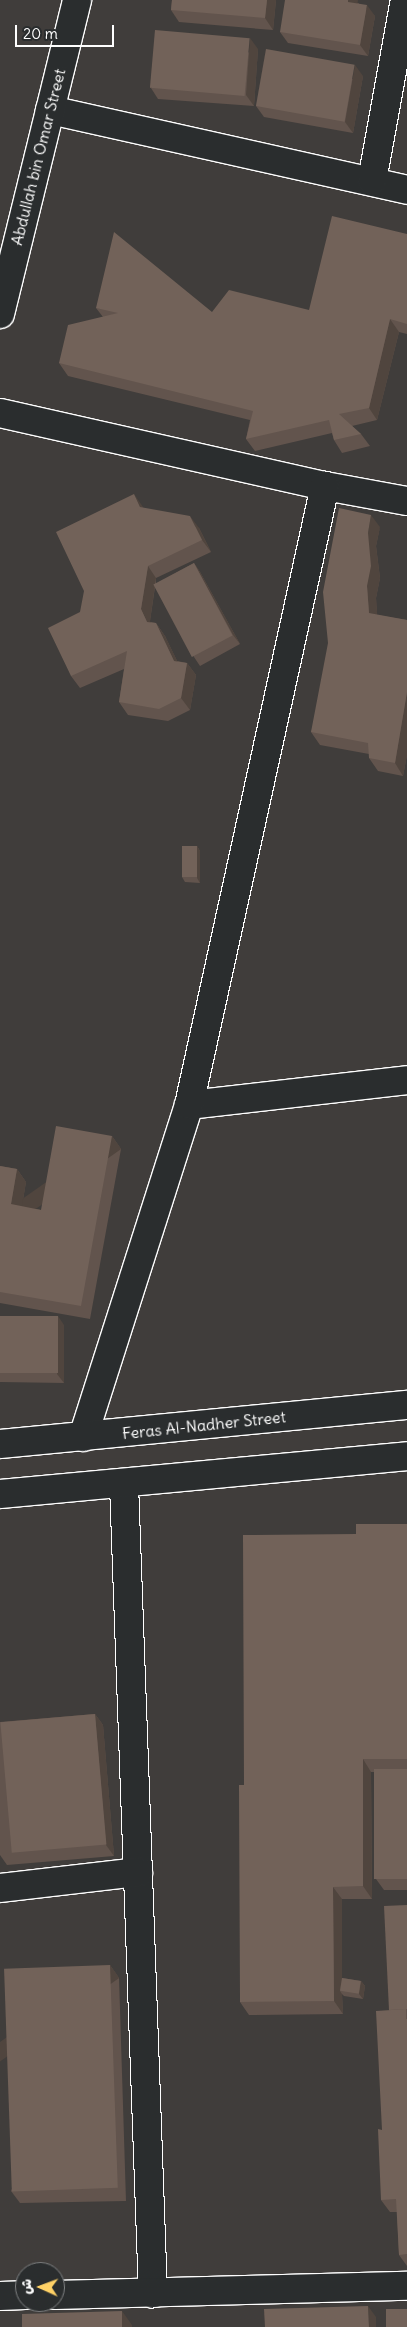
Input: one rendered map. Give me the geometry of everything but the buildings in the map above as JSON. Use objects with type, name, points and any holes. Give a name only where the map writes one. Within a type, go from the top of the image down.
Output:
[{"type":"street","name":"Abdullah bin Omar Street","points":[[0,314],[77,0]]},
{"type":"street","points":[[372,181],[405,0]]},
{"type":"street","points":[[50,110],[407,190]]},
{"type":"street","points":[[0,413],[325,486],[407,501]]},
{"type":"street","points":[[83,1437],[189,1105],[325,486]]},
{"type":"street","points":[[189,1105],[407,1080]]},
{"type":"street","name":"Feras Al-Nadher Street","points":[[0,1444],[407,1405]]},
{"type":"street","points":[[0,1494],[124,1484],[407,1456]]},
{"type":"street","points":[[124,1484],[152,2293]]},
{"type":"street","points":[[0,1888],[138,1872]]},
{"type":"street","points":[[65,2295],[407,2286]]},
{"type":"street","points":[[0,2296],[15,2295]]}]
